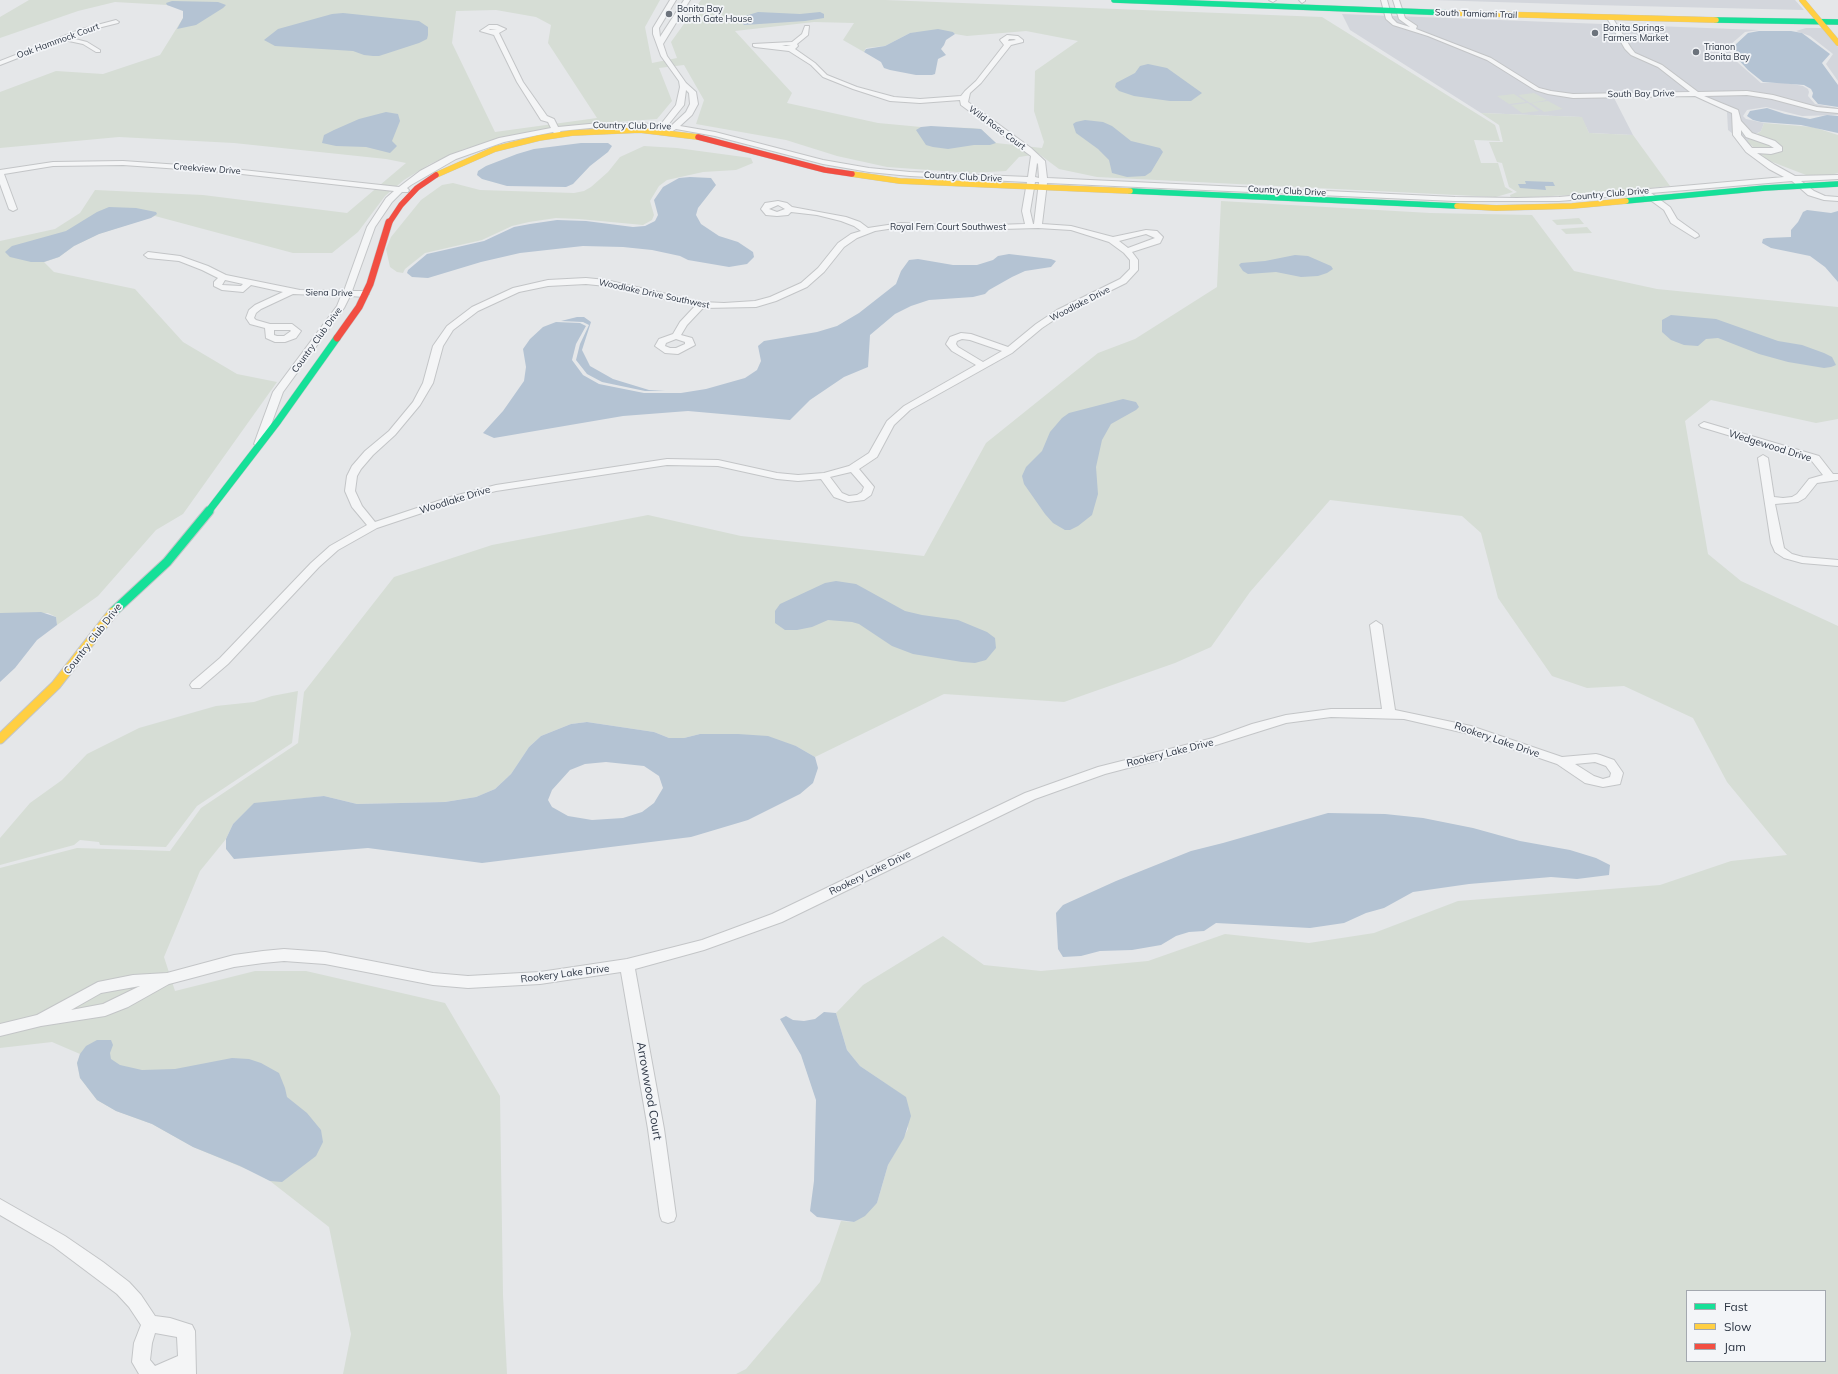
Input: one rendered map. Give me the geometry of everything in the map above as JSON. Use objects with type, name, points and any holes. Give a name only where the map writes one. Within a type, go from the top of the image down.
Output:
[{"type":"street","points":[[666,129],[689,113],[694,104],[692,92],[682,83],[664,56],[656,31],[673,0]]},
{"type":"street","points":[[660,43],[687,0]]},
{"type":"street","name":"South Tamiami Trail","points":[[1114,0],[1385,5]]},
{"type":"street","name":"South Tamiami Trail","points":[[1264,0],[1385,5],[1610,18],[1830,20]]},
{"type":"street","points":[[1802,0],[1830,20]]},
{"type":"street","points":[[1812,0],[1830,20],[1838,43]]},
{"type":"street","name":"South Bay Drive","points":[[1385,5],[1389,19],[1395,24],[1489,59],[1537,89],[1558,95],[1695,93],[1756,94],[1808,107],[1838,111]]},
{"type":"street","name":"South Tamiami Trail","points":[[1398,6],[1830,20]]},
{"type":"street","name":"South Bay Drive","points":[[1398,6],[1402,19],[1408,24],[1438,34],[1454,45]]},
{"type":"street","points":[[1610,18],[1628,49],[1633,54],[1660,66],[1695,93],[1711,103],[1735,112],[1737,121],[1737,135],[1750,150],[1772,167],[1794,179],[1817,196],[1838,199]]},
{"type":"street","name":"Oak Hammock Court","points":[[0,63],[64,38],[116,22]]},
{"type":"street","points":[[755,45],[777,46],[782,49],[792,46],[805,35],[807,27]]},
{"type":"street","points":[[496,33],[520,82],[544,118],[551,121],[557,132]]},
{"type":"street","points":[[64,38],[85,43],[98,51]]},
{"type":"street","points":[[792,46],[825,76],[855,88],[893,99],[920,100],[964,98],[967,92],[980,82],[988,68],[1009,43]]},
{"type":"street","points":[[666,129],[680,105],[683,87],[682,83]]},
{"type":"street","name":"Wild Rose Court","points":[[964,98],[964,103],[1028,150],[1042,163],[1043,184]]},
{"type":"street","points":[[544,118],[540,123],[546,134]]},
{"type":"street","points":[[1737,121],[1750,135],[1772,143],[1779,150],[1771,152],[1750,150]]},
{"type":"street","name":"Country Club Drive","points":[[259,444],[273,402],[278,392],[336,316],[348,294],[371,227],[383,208],[400,189],[428,170],[453,157],[502,140],[557,132],[666,129],[805,165],[854,175],[922,182],[1043,184],[1495,200],[1559,199],[1759,180],[1838,177]]},
{"type":"street","name":"Country Club Drive","points":[[0,740],[66,673],[100,626],[118,606],[168,562],[278,421],[359,307],[366,294],[389,222],[401,205],[414,191],[438,174],[467,160],[546,134]]},
{"type":"street","name":"Wild Rose Court","points":[[1030,184],[1034,157]]},
{"type":"street","name":"Creekview Drive","points":[[0,172],[53,164],[117,163],[224,170],[414,191]]},
{"type":"street","points":[[0,172],[13,209]]},
{"type":"street","points":[[1030,184],[1026,211],[1034,226]]},
{"type":"street","points":[[1034,226],[1043,184]]},
{"type":"street","name":"Country Club Drive","points":[[1043,184],[1496,208],[1572,206],[1654,198],[1838,184]]},
{"type":"street","points":[[1644,191],[1667,209],[1674,221],[1689,230],[1695,236]]},
{"type":"street","points":[[789,209],[813,212],[843,219],[857,224],[867,230]]},
{"type":"street","name":"Royal Fern Court Southwest","points":[[867,230],[890,226],[911,225],[966,228],[1034,226]]},
{"type":"street","points":[[1034,226],[1080,230],[1112,240],[1127,251],[1157,242],[1159,237],[1154,233],[1146,232],[1112,240]]},
{"type":"street","name":"Woodlake Drive Southwest","points":[[373,526],[352,498],[350,491],[352,476],[362,460],[392,433],[417,403],[428,383],[441,340],[450,328],[468,313],[489,301],[516,290],[540,284],[566,281],[606,283],[701,305],[747,305],[769,300],[804,286],[816,276],[847,240],[867,230]]},
{"type":"street","name":"Woodlake Drive","points":[[196,685],[224,661],[330,551],[373,526],[481,491],[558,477],[661,462],[705,462],[731,465],[787,477],[824,476],[852,468],[873,455],[890,423],[901,413],[982,365],[1009,351],[1039,326],[1060,312],[1105,291],[1128,278],[1134,270],[1135,265],[1127,251]]},
{"type":"street","name":"Siena Drive","points":[[148,255],[187,261],[223,277],[309,294],[366,294]]},
{"type":"street","name":"Siena Drive","points":[[269,327],[254,322],[250,318],[252,312],[258,307],[293,291]]},
{"type":"street","points":[[676,336],[683,324],[701,305]]},
{"type":"street","points":[[982,365],[955,349],[951,344],[953,339],[961,336],[971,337],[1009,351]]},
{"type":"street","name":"Wedgewood Drive","points":[[1704,425],[1815,458],[1834,477]]},
{"type":"street","name":"Wedgewood Drive","points":[[1763,458],[1776,543],[1779,550],[1788,556],[1802,560],[1838,563]]},
{"type":"street","points":[[824,476],[838,495],[848,499],[860,498],[868,493],[869,487],[852,468]]},
{"type":"street","name":"Wedgewood Drive","points":[[1770,500],[1794,500],[1801,496],[1813,481],[1834,477]]},
{"type":"street","points":[[1376,625],[1389,714]]},
{"type":"street","name":"Rookery Lake Drive","points":[[41,1020],[98,988],[133,981],[166,979],[234,961],[284,955],[324,958],[433,980],[468,982],[540,978],[627,965],[697,947],[777,918],[1030,796],[1102,770],[1216,741],[1256,727],[1286,719],[1331,713],[1389,714],[1437,721],[1471,730],[1561,761]]},
{"type":"street","name":"Arrowwood Court","points":[[627,965],[656,1129],[668,1216]]},
{"type":"street","name":"Rookery Lake Drive","points":[[0,1030],[41,1020],[105,1010],[123,1003],[166,979]]},
{"type":"street","points":[[0,1206],[59,1241],[123,1288],[135,1301],[150,1324]]},
{"type":"street","points":[[150,1324],[170,1326],[186,1331],[187,1368],[157,1374]]},
{"type":"street","points":[[150,1324],[143,1343],[141,1362],[150,1374]]},
{"type":"shaded area","points":[[29,0],[660,0],[645,27],[652,63],[677,58],[671,42],[701,0],[885,0],[1322,17],[1495,125],[1500,141],[1474,140],[1481,163],[1498,163],[1505,187],[1513,192],[1496,197],[1097,177],[1059,169],[1039,154],[1019,157],[1006,171],[971,173],[887,167],[837,156],[786,140],[696,124],[704,100],[684,65],[659,68],[672,101],[657,119],[576,125],[532,131],[464,149],[430,164],[404,180],[385,196],[358,232],[332,253],[293,253],[155,216],[99,234],[74,246],[59,257],[44,262],[54,272],[135,289],[183,342],[237,374],[277,382],[183,514],[156,530],[98,596],[57,625],[56,617],[48,613],[0,613],[0,241],[55,229],[80,213],[95,190],[203,195],[347,213],[406,163],[386,159],[234,143],[119,137],[0,148],[0,92],[56,71],[103,74],[160,55],[183,18],[183,11],[182,9],[167,5],[115,2],[78,11],[0,38],[0,17]],"holes":[[[496,10],[536,17],[551,25],[548,43],[597,118],[495,132],[452,43],[456,11]],[[814,22],[854,23],[843,40],[864,52],[866,48],[885,46],[910,33],[953,32],[955,34],[967,36],[1026,31],[1078,41],[1035,71],[1034,111],[1044,142],[1042,148],[996,143],[981,129],[921,127],[878,123],[787,103],[792,93],[735,31]]]},
{"type":"shaded area","points":[[1432,0],[1795,0],[1804,10],[1593,5]]},
{"type":"shaded area","points":[[1342,14],[1759,30],[1745,32],[1730,45],[1730,51],[1736,61],[1761,83],[1786,83],[1803,86],[1808,89],[1808,96],[1815,104],[1838,108],[1838,115],[1802,116],[1766,107],[1747,110],[1743,116],[1746,119],[1764,123],[1761,131],[1750,137],[1751,146],[1759,154],[1728,130],[1727,112],[1698,93],[1613,96],[1633,135],[1589,133],[1581,117],[1481,113],[1350,30]]},
{"type":"shaded area","points":[[1806,28],[1822,28],[1838,47],[1838,81],[1826,64],[1833,54],[1810,36],[1796,31]]},
{"type":"shaded area","points":[[1534,93],[1547,100],[1530,103],[1518,95]]},
{"type":"shaded area","points":[[1514,94],[1526,102],[1509,104],[1497,96]]},
{"type":"shaded area","points":[[1548,101],[1563,109],[1544,112],[1531,103]]},
{"type":"shaded area","points":[[1528,103],[1539,111],[1522,113],[1511,105]]},
{"type":"shaded area","points":[[1481,113],[1582,117],[1589,133],[1633,135],[1670,186],[1593,194],[1511,198],[1510,195],[1517,192],[1509,187],[1502,163],[1497,162],[1489,142],[1503,142],[1499,125]]},
{"type":"shaded area","points":[[1764,123],[1813,127],[1838,135],[1838,173],[1831,175],[1806,175],[1767,160],[1747,141],[1761,131]]},
{"type":"shaded area","points":[[644,146],[677,148],[751,158],[753,163],[736,170],[703,172],[667,180],[659,186],[650,201],[654,215],[652,220],[643,225],[556,218],[529,222],[512,226],[482,240],[425,253],[405,269],[403,273],[397,272],[390,267],[386,249],[391,237],[421,200],[442,185],[453,183],[480,190],[574,193],[584,191],[591,187],[608,172],[620,157]]},
{"type":"shaded area","points":[[1221,201],[1430,213],[1532,215],[1574,271],[1657,289],[1838,307],[1838,419],[1816,423],[1711,400],[1685,421],[1708,554],[1741,581],[1838,626],[1838,1374],[736,1374],[746,1369],[820,1282],[841,1221],[854,1222],[877,1203],[888,1165],[908,1129],[905,1097],[860,1066],[847,1050],[836,1013],[863,985],[943,936],[984,965],[1041,971],[1148,961],[1225,934],[1309,943],[1374,933],[1458,901],[1660,885],[1731,861],[1787,855],[1727,782],[1693,718],[1624,686],[1587,688],[1552,676],[1498,598],[1481,533],[1462,516],[1330,500],[1250,592],[1211,647],[1175,663],[1064,702],[944,694],[815,757],[796,746],[715,734],[700,734],[684,738],[669,738],[654,732],[587,722],[571,724],[541,736],[529,747],[511,774],[495,789],[476,797],[445,802],[357,804],[324,796],[254,804],[233,824],[226,839],[200,871],[164,957],[175,991],[255,971],[306,971],[445,1003],[500,1096],[503,1295],[507,1374],[343,1374],[351,1334],[329,1227],[270,1181],[256,1173],[193,1147],[152,1124],[116,1111],[97,1100],[80,1078],[77,1063],[80,1054],[52,1042],[0,1048],[0,868],[77,848],[170,851],[201,808],[298,743],[304,692],[394,577],[492,545],[648,515],[741,536],[924,556],[986,443],[1098,353],[1135,339],[1217,287]]},
{"type":"shaded area","points":[[1579,218],[1584,224],[1557,225],[1552,220]]},
{"type":"shaded area","points":[[1587,227],[1592,233],[1566,234],[1561,229]]},
{"type":"shaded area","points":[[298,691],[292,743],[197,806],[166,847],[100,845],[99,842],[80,840],[74,845],[0,865],[0,838],[30,803],[62,780],[87,754],[139,728],[216,706],[254,702],[272,696]]},
{"type":"water","points":[[172,1],[218,2],[226,5],[196,25],[177,29],[183,18],[183,11],[167,5],[166,3]]},
{"type":"water","points":[[758,12],[800,14],[820,12],[824,14],[824,18],[805,21],[744,25],[740,19]]},
{"type":"water","points":[[343,13],[419,21],[428,27],[427,39],[379,56],[364,55],[353,51],[275,46],[264,40],[278,29],[332,14]]},
{"type":"water","points":[[938,29],[953,32],[955,34],[946,40],[941,49],[946,55],[938,59],[935,74],[932,75],[916,75],[884,68],[881,62],[864,52],[866,49],[885,46],[910,33]]},
{"type":"water","points":[[1759,31],[1791,31],[1802,33],[1830,54],[1822,63],[1838,85],[1838,107],[1818,104],[1812,97],[1813,93],[1811,89],[1804,85],[1763,82],[1748,70],[1735,56],[1733,51],[1734,46],[1748,33]]},
{"type":"water","points":[[1148,64],[1167,68],[1202,93],[1191,101],[1170,101],[1134,96],[1119,91],[1115,87],[1116,83],[1135,73],[1140,66]]},
{"type":"water","points":[[1767,108],[1785,114],[1810,119],[1827,115],[1838,116],[1838,133],[1801,125],[1761,122],[1753,120],[1747,116],[1750,111]]},
{"type":"water","points":[[386,112],[398,114],[400,121],[392,141],[397,146],[390,153],[366,147],[336,146],[322,143],[324,135],[334,130],[359,119]]},
{"type":"water","points":[[1085,120],[1103,122],[1112,126],[1131,141],[1160,148],[1163,152],[1151,172],[1145,176],[1127,177],[1112,173],[1109,160],[1098,149],[1076,133],[1073,124]]},
{"type":"water","points":[[931,126],[981,129],[996,143],[990,145],[974,145],[948,149],[933,147],[926,145],[916,130],[921,127]]},
{"type":"water","points":[[581,143],[608,143],[612,146],[608,152],[590,166],[573,184],[566,187],[507,186],[482,179],[477,175],[478,171],[486,166],[517,154],[534,149]]},
{"type":"water","points":[[679,178],[711,178],[716,185],[698,208],[696,215],[701,224],[719,236],[738,242],[753,252],[754,257],[747,264],[729,267],[688,260],[680,256],[652,250],[623,247],[583,246],[520,253],[481,262],[428,278],[412,277],[407,273],[408,270],[427,254],[484,241],[514,227],[557,220],[586,221],[633,227],[645,226],[655,221],[658,215],[654,200],[663,187]]},
{"type":"water","points":[[1525,181],[1553,182],[1555,186],[1545,186],[1546,190],[1520,188],[1518,184],[1526,184]]},
{"type":"water","points":[[109,207],[136,208],[156,212],[157,214],[151,218],[99,234],[74,246],[59,257],[44,262],[31,262],[10,257],[5,252],[12,246],[66,231],[97,212]]},
{"type":"water","points":[[1807,210],[1831,213],[1838,211],[1838,282],[1825,267],[1810,256],[1771,248],[1762,243],[1763,239],[1767,238],[1791,237],[1791,230],[1798,222],[1803,212]]},
{"type":"water","points":[[1009,254],[1051,259],[1056,261],[1051,267],[1025,271],[1012,277],[989,290],[985,294],[973,297],[929,300],[911,306],[895,314],[870,335],[868,367],[844,377],[810,400],[790,420],[688,411],[623,416],[494,438],[483,433],[503,411],[524,381],[526,367],[523,349],[530,339],[543,327],[556,322],[580,323],[586,326],[576,344],[572,360],[583,375],[599,384],[644,393],[681,393],[706,389],[745,378],[757,370],[761,361],[758,346],[764,341],[817,332],[837,326],[859,313],[896,284],[901,271],[909,260],[918,259],[953,265],[977,265],[993,260],[998,256]]},
{"type":"water","points":[[1295,255],[1308,256],[1331,266],[1333,269],[1318,276],[1301,277],[1276,272],[1248,274],[1243,271],[1239,265],[1241,263],[1265,261]]},
{"type":"water","points":[[1671,315],[1716,319],[1778,341],[1802,345],[1832,357],[1836,365],[1824,368],[1788,362],[1759,354],[1718,338],[1706,339],[1698,346],[1684,345],[1671,340],[1662,332],[1662,320]]},
{"type":"water","points":[[584,317],[591,322],[582,350],[590,366],[613,379],[649,390],[665,391],[645,391],[602,382],[587,374],[576,360],[580,344],[589,325],[583,322],[561,321]]},
{"type":"water","points":[[1123,399],[1136,402],[1139,407],[1111,424],[1102,440],[1096,467],[1098,494],[1092,515],[1078,526],[1070,530],[1065,530],[1053,523],[1045,514],[1024,484],[1022,476],[1026,467],[1042,451],[1050,432],[1062,418],[1069,413]]},
{"type":"water","points":[[836,581],[856,584],[905,611],[958,620],[987,632],[995,638],[996,648],[986,660],[975,663],[962,662],[913,654],[892,646],[859,624],[852,622],[828,620],[812,627],[797,630],[785,630],[775,623],[775,611],[780,604],[825,583]]},
{"type":"water","points":[[41,612],[56,617],[57,625],[37,640],[15,668],[0,682],[0,613]]},
{"type":"water","points":[[587,722],[654,732],[669,738],[684,738],[700,734],[768,736],[796,746],[815,757],[818,768],[813,783],[800,794],[748,820],[691,837],[482,863],[368,848],[234,859],[226,849],[226,839],[233,824],[254,803],[324,796],[357,804],[445,802],[476,797],[495,789],[511,774],[529,747],[541,736],[571,724]],"holes":[[[606,762],[644,766],[659,776],[663,788],[654,803],[642,812],[623,818],[592,820],[568,816],[552,807],[548,800],[552,790],[570,770],[585,764]]]},
{"type":"water","points":[[1328,813],[1385,814],[1423,818],[1473,828],[1520,841],[1570,850],[1596,858],[1610,865],[1609,875],[1577,879],[1551,877],[1469,884],[1413,892],[1384,908],[1366,913],[1344,923],[1310,928],[1216,923],[1204,931],[1189,932],[1176,936],[1161,945],[1132,950],[1100,951],[1081,956],[1063,957],[1058,949],[1056,913],[1063,905],[1116,881],[1191,851]]},
{"type":"water","points":[[824,1012],[836,1013],[847,1050],[860,1066],[906,1097],[911,1116],[904,1138],[888,1165],[877,1203],[865,1216],[854,1222],[817,1217],[810,1211],[814,1181],[816,1100],[801,1055],[780,1019],[786,1016],[793,1020],[804,1021],[815,1019]]},
{"type":"water","points":[[97,1040],[111,1040],[113,1045],[110,1053],[111,1059],[120,1065],[142,1070],[175,1069],[232,1058],[249,1059],[261,1063],[279,1073],[287,1097],[307,1113],[321,1130],[323,1142],[316,1156],[282,1182],[270,1181],[240,1166],[193,1147],[152,1124],[116,1111],[97,1100],[80,1078],[77,1063],[80,1054],[86,1046]]},
{"type":"traffic: fast","points":[[1114,0],[1453,13]]},
{"type":"traffic: fast","points":[[1716,20],[1838,22]]},
{"type":"traffic: fast","points":[[1626,201],[1765,188],[1838,184]]},
{"type":"traffic: fast","points":[[1130,191],[1457,206]]},
{"type":"traffic: fast","points":[[113,612],[167,562],[184,543],[278,421],[337,338]]},
{"type":"traffic: slow","points":[[1802,0],[1838,43]]},
{"type":"traffic: slow","points":[[1453,13],[1716,20]]},
{"type":"traffic: slow","points":[[436,175],[495,149],[539,138],[572,133],[640,130],[698,137]]},
{"type":"traffic: slow","points":[[852,174],[900,181],[1130,191]]},
{"type":"traffic: slow","points":[[1457,206],[1496,208],[1572,206],[1626,201]]},
{"type":"traffic: slow","points":[[0,739],[56,685],[113,612]]},
{"type":"traffic: jam","points":[[698,137],[825,170],[852,174]]},
{"type":"traffic: jam","points":[[337,338],[359,307],[370,284],[389,222],[401,205],[417,188],[436,175]]},
{"type":"place","name":"Bonita Bay North Gate House","points":[[669,14]]},
{"type":"place","name":"Bonita Springs Farmers Market","points":[[1595,33]]},
{"type":"place","name":"Trianon Bonita Bay","points":[[1696,52]]}]
